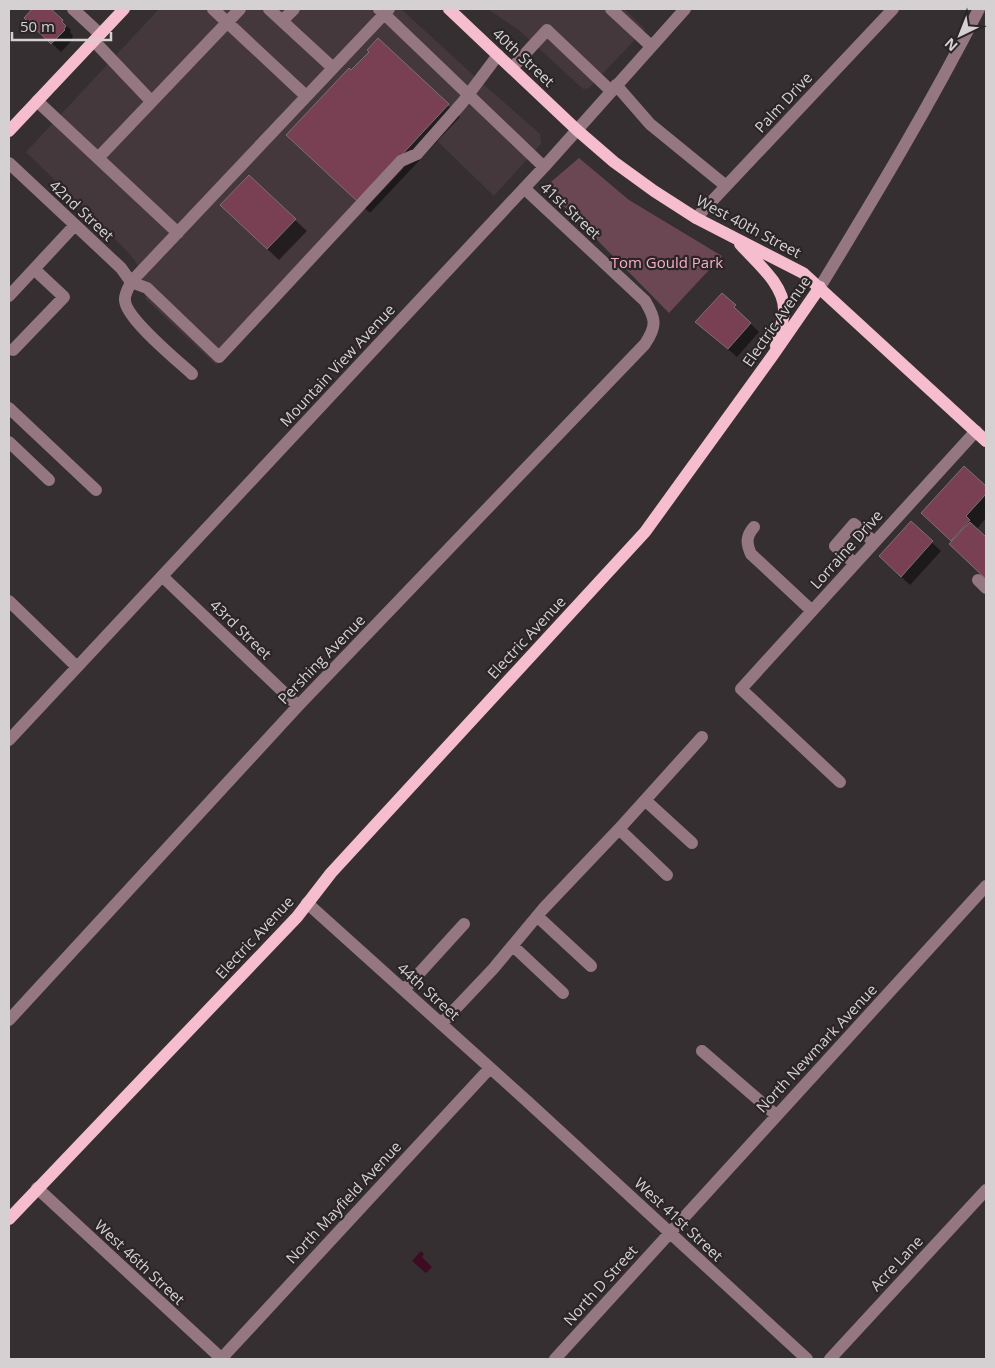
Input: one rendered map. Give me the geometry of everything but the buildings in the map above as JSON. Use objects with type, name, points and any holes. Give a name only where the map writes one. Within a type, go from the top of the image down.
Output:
[{"type":"main road","points":[[9,132],[124,9]]},
{"type":"main road","name":"40th Street","points":[[449,9],[577,130]]},
{"type":"main road","name":"West 40th Street","points":[[577,130],[614,162],[696,218],[802,273],[820,287],[986,441]]},
{"type":"main road","points":[[736,238],[774,282],[782,296],[784,314],[773,355]]},
{"type":"main road","name":"Electric Avenue","points":[[9,1219],[36,1188],[297,917],[331,873],[645,532],[820,287]]},
{"type":"street","points":[[73,9],[150,101]]},
{"type":"street","points":[[214,9],[306,96]]},
{"type":"street","points":[[98,158],[150,101],[240,9]]},
{"type":"street","points":[[269,9],[333,68]]},
{"type":"street","points":[[282,21],[294,9]]},
{"type":"street","points":[[611,9],[650,46]]},
{"type":"street","name":"Mountain View Avenue","points":[[9,740],[544,167],[685,9]]},
{"type":"street","name":"Palm Drive","points":[[696,218],[893,9]]},
{"type":"street","name":"Electric Avenue","points":[[820,287],[882,186],[940,85],[979,9]]},
{"type":"street","points":[[192,374],[136,322],[126,308],[124,299],[131,282],[333,68],[384,10],[544,167]]},
{"type":"street","points":[[512,68],[548,30],[650,124],[726,186]]},
{"type":"street","points":[[131,282],[147,288],[219,357],[401,161],[417,154],[468,94],[498,54]]},
{"type":"street","points":[[37,101],[178,233]]},
{"type":"street","name":"42nd Street","points":[[9,163],[121,268],[131,282]]},
{"type":"street","name":"41st Street","points":[[524,188],[645,301],[655,322]]},
{"type":"street","points":[[9,296],[75,225]]},
{"type":"street","points":[[13,350],[64,297],[34,269]]},
{"type":"street","name":"Pershing Avenue","points":[[9,1020],[298,706],[645,344],[652,334],[655,322]]},
{"type":"street","points":[[9,408],[96,490]]},
{"type":"street","name":"Lorraine Drive","points":[[840,782],[740,689],[976,432]]},
{"type":"street","points":[[9,442],[49,480]]},
{"type":"street","points":[[855,564],[835,546],[854,524],[874,542]]},
{"type":"street","points":[[754,527],[748,536],[747,545],[751,554],[812,611]]},
{"type":"street","name":"43rd Street","points":[[162,576],[298,706]]},
{"type":"street","points":[[9,601],[78,666]]},
{"type":"street","points":[[441,1024],[702,736]]},
{"type":"street","points":[[645,800],[692,843]]},
{"type":"street","points":[[619,829],[667,875]]},
{"type":"street","name":"North Newmark Avenue","points":[[669,1232],[986,886]]},
{"type":"street","name":"44th Street","points":[[307,903],[528,1102]]},
{"type":"street","points":[[537,916],[591,966]]},
{"type":"street","points":[[404,990],[464,924]]},
{"type":"street","points":[[513,946],[563,993]]},
{"type":"street","points":[[702,1051],[776,1115]]},
{"type":"street","name":"North Mayfield Avenue","points":[[222,1359],[490,1068]]},
{"type":"street","name":"West 41st Street","points":[[528,1102],[807,1359]]},
{"type":"street","name":"West 46th Street","points":[[36,1188],[222,1359]]},
{"type":"street","name":"Acre Lane","points":[[830,1359],[986,1190]]},
{"type":"street","name":"North D Street","points":[[555,1359],[669,1232]]},
{"type":"shaded area","points":[[159,9],[401,9],[540,134],[541,144],[494,196],[434,138],[216,365],[146,299],[143,279],[136,262],[126,250],[26,152]]},
{"type":"shaded area","points":[[488,9],[624,9],[645,29],[589,88],[583,89],[520,31]]},
{"type":"shaded area","points":[[421,1251],[424,1254],[422,1257],[432,1267],[426,1273],[412,1261]]},
{"type":"green space","name":"Tom Gould Park","points":[[579,158],[629,200],[722,256],[669,313],[545,187]]}]
